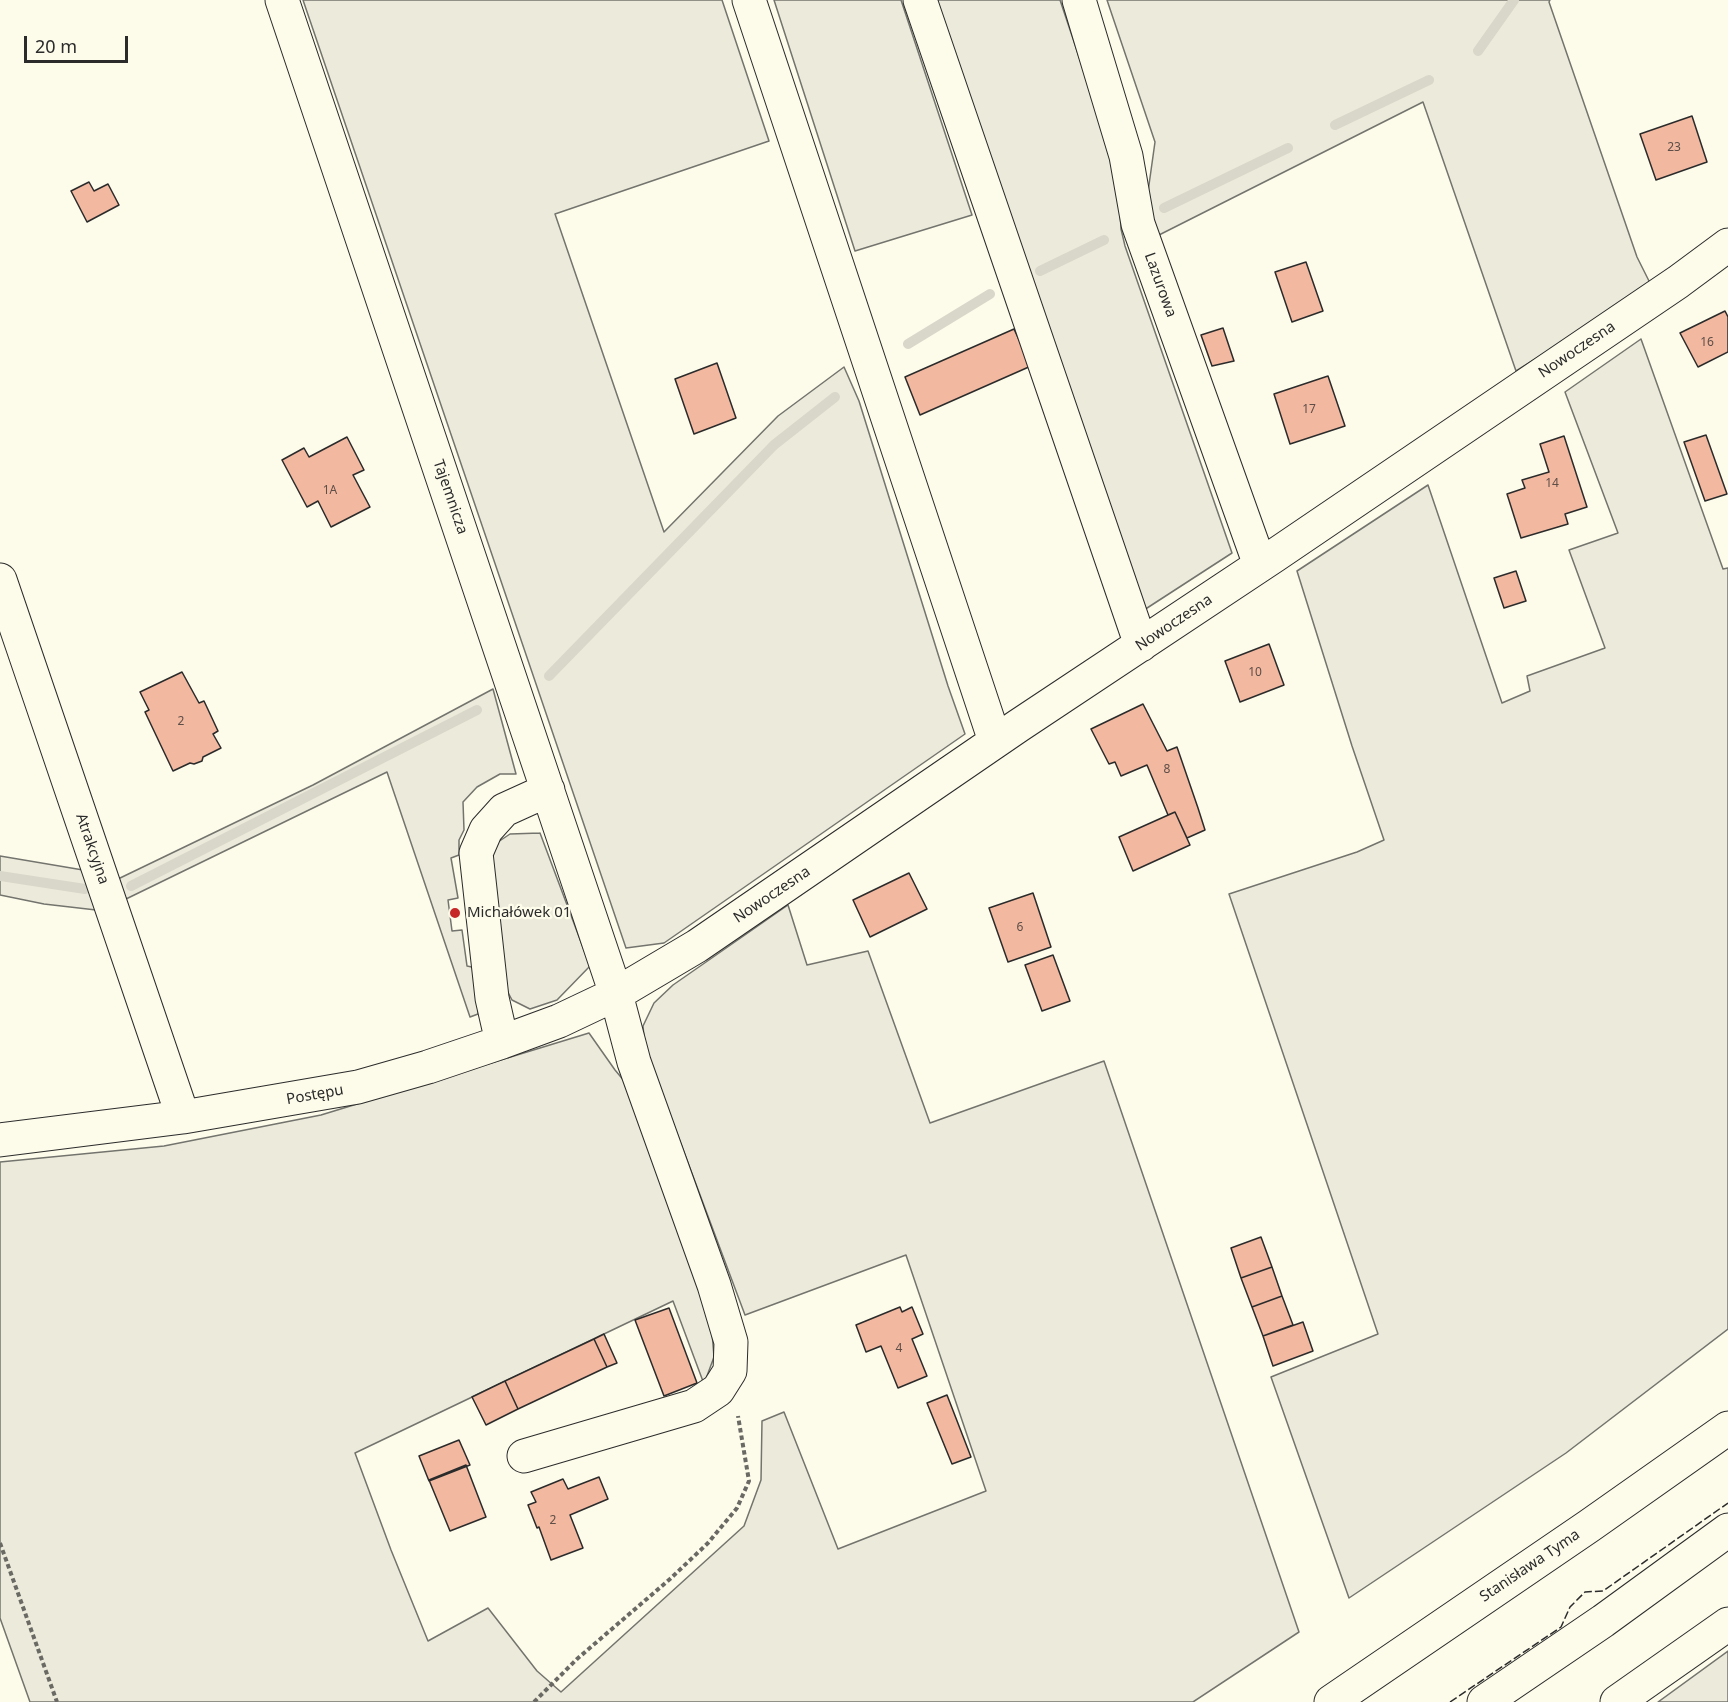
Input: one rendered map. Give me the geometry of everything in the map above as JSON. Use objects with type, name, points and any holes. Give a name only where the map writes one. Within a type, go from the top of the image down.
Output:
[{"type":"main road","name":"Tajemnicza","points":[[282,0],[616,994],[634,1062],[721,1308],[731,1342],[730,1371]]},
{"type":"main road","points":[[749,0],[995,741]]},
{"type":"main road","points":[[921,0],[1141,645]]},
{"type":"main road","name":"Lazurowa","points":[[1078,0],[1126,156],[1138,224],[1260,566]]},
{"type":"main road","name":"Nowoczesna","points":[[616,994],[697,946],[995,741],[1260,566],[1678,282],[1728,245]]},
{"type":"main road","name":"Atrakcyjna","points":[[0,580],[183,1117]]},
{"type":"main road","points":[[502,1042],[492,998],[476,853],[486,830],[504,810],[548,790]]},
{"type":"main road","name":"Postępu","points":[[0,1140],[183,1117],[358,1088],[502,1042],[558,1021],[616,994]]},
{"type":"main road","points":[[524,1456],[694,1406],[718,1390],[730,1371]]},
{"type":"main road","name":"Stanisława Tyma","points":[[1331,1702],[1728,1428]]},
{"type":"main road","points":[[1484,1702],[1603,1621],[1728,1530]]},
{"type":"main road","points":[[1617,1702],[1728,1624]]},
{"type":"path","points":[[534,1702],[577,1659],[708,1543],[737,1508],[749,1480],[730,1371]]},
{"type":"path","points":[[0,1543],[57,1702]]},
{"type":"shaded area","points":[[303,0],[722,0],[769,141],[555,214],[664,532],[778,416],[844,367],[859,401],[965,734],[664,943],[626,948]]},
{"type":"shaded area","points":[[774,0],[901,0],[972,215],[855,251]]},
{"type":"shaded area","points":[[930,0],[1060,0],[1118,173],[1121,229],[1125,246],[1232,553],[1144,610]]},
{"type":"shaded area","points":[[1107,0],[1550,0],[1637,257],[1652,287],[1516,371],[1423,102],[1157,236],[1147,199],[1155,142]]},
{"type":"shaded area","points":[[1641,339],[1723,569],[1728,568],[1728,1329],[1566,1453],[1349,1598],[1271,1377],[1378,1334],[1229,894],[1357,852],[1384,840],[1297,571],[1428,485],[1502,703],[1530,691],[1527,676],[1605,648],[1569,550],[1618,533],[1565,392]]},
{"type":"shaded area","points":[[493,689],[516,774],[500,774],[477,787],[463,802],[464,830],[459,840],[459,855],[451,858],[458,898],[448,900],[452,931],[462,930],[467,966],[481,969],[478,1014],[470,1017],[387,772],[126,899],[118,879],[313,785]]},
{"type":"shaded area","points":[[540,833],[590,966],[557,1000],[530,1009],[512,1000],[502,981],[492,846],[510,834]]},
{"type":"shaded area","points":[[0,856],[83,870],[96,910],[44,904],[0,895]]},
{"type":"shaded area","points":[[788,905],[807,965],[868,951],[930,1123],[1104,1061],[1299,1632],[1193,1702],[30,1702],[0,1618],[0,1162],[164,1146],[321,1115],[589,1033],[630,1088],[710,1307],[714,1357],[704,1384],[673,1301],[355,1453],[428,1641],[488,1608],[537,1671],[561,1692],[744,1526],[761,1480],[762,1421],[784,1412],[838,1549],[986,1491],[906,1255],[745,1315],[645,1048],[643,1026],[654,1003],[673,985]]},
{"type":"shaded area","points":[[1728,1651],[1728,1702],[1658,1702]]},
{"type":"building","points":[[1692,116],[1707,162],[1656,180],[1640,134]]},
{"type":"building","points":[[89,182],[94,191],[108,184],[119,205],[87,222],[71,191]]},
{"type":"building","points":[[1306,262],[1323,311],[1292,322],[1275,272]]},
{"type":"building","points":[[1725,311],[1728,317],[1728,352],[1698,367],[1680,333]]},
{"type":"building","points":[[1223,328],[1234,361],[1212,366],[1201,335]]},
{"type":"building","points":[[1014,329],[1031,366],[920,415],[905,377]]},
{"type":"building","points":[[717,363],[736,418],[694,434],[675,379]]},
{"type":"building","points":[[1328,376],[1345,426],[1290,444],[1274,394]]},
{"type":"building","points":[[1706,435],[1727,494],[1705,501],[1684,442]]},
{"type":"building","points":[[1564,436],[1587,507],[1565,514],[1568,524],[1521,538],[1507,494],[1525,488],[1522,480],[1549,472],[1540,444]]},
{"type":"building","points":[[347,437],[364,470],[353,475],[370,507],[331,527],[318,501],[307,507],[282,460],[304,448],[309,457]]},
{"type":"building","points":[[1516,571],[1526,601],[1504,608],[1494,578]]},
{"type":"building","points":[[1269,644],[1284,685],[1240,702],[1225,661]]},
{"type":"building","points":[[182,672],[199,703],[204,701],[218,731],[213,734],[221,748],[203,757],[202,761],[190,763],[173,771],[145,712],[149,710],[140,692]]},
{"type":"building","points":[[1143,704],[1167,751],[1177,747],[1198,808],[1205,830],[1187,838],[1175,812],[1168,815],[1147,765],[1121,776],[1115,762],[1109,764],[1091,729]]},
{"type":"building","points":[[1175,812],[1190,845],[1133,871],[1119,837]]},
{"type":"building","points":[[909,873],[927,909],[870,937],[853,900]]},
{"type":"building","points":[[1033,893],[1051,947],[1008,962],[989,908]]},
{"type":"building","points":[[1053,955],[1070,1001],[1042,1011],[1025,965]]},
{"type":"building","points":[[1261,1237],[1272,1267],[1241,1278],[1231,1248]]},
{"type":"building","points":[[1272,1267],[1282,1296],[1252,1307],[1241,1278]]},
{"type":"building","points":[[1282,1296],[1293,1325],[1263,1336],[1252,1307]]},
{"type":"building","points":[[900,1307],[902,1312],[912,1307],[923,1334],[912,1339],[927,1376],[898,1388],[881,1346],[866,1352],[856,1325]]},
{"type":"building","points":[[669,1308],[697,1383],[664,1396],[635,1320]]},
{"type":"building","points":[[1303,1322],[1313,1351],[1273,1366],[1263,1336]]},
{"type":"building","points":[[604,1334],[617,1363],[607,1367],[594,1339]]},
{"type":"building","points":[[594,1339],[607,1367],[518,1409],[505,1381]]},
{"type":"building","points":[[505,1381],[518,1409],[486,1425],[472,1397]]},
{"type":"building","points":[[947,1395],[971,1457],[952,1464],[927,1403]]},
{"type":"building","points":[[459,1440],[470,1465],[429,1481],[419,1456]]},
{"type":"building","points":[[466,1465],[486,1517],[450,1531],[429,1480]]},
{"type":"building","points":[[599,1477],[608,1499],[570,1515],[583,1548],[551,1560],[528,1505],[536,1502],[531,1492],[563,1479],[568,1489]]},
{"type":"waterway","points":[[1478,51],[1514,0]]},
{"type":"waterway","points":[[1335,125],[1429,80]]},
{"type":"waterway","points":[[1164,208],[1288,148]]},
{"type":"waterway","points":[[1040,271],[1104,240]]},
{"type":"waterway","points":[[908,344],[990,294]]},
{"type":"waterway","points":[[549,676],[774,445],[835,397]]},
{"type":"waterway","points":[[131,886],[477,710]]},
{"type":"waterway","points":[[0,876],[85,889]]},
{"type":"fence","points":[[1450,1702],[1561,1627],[1570,1607],[1585,1592],[1603,1591],[1728,1503]]},
{"type":"place","name":"Michałówek 01","points":[[455,913]]}]
